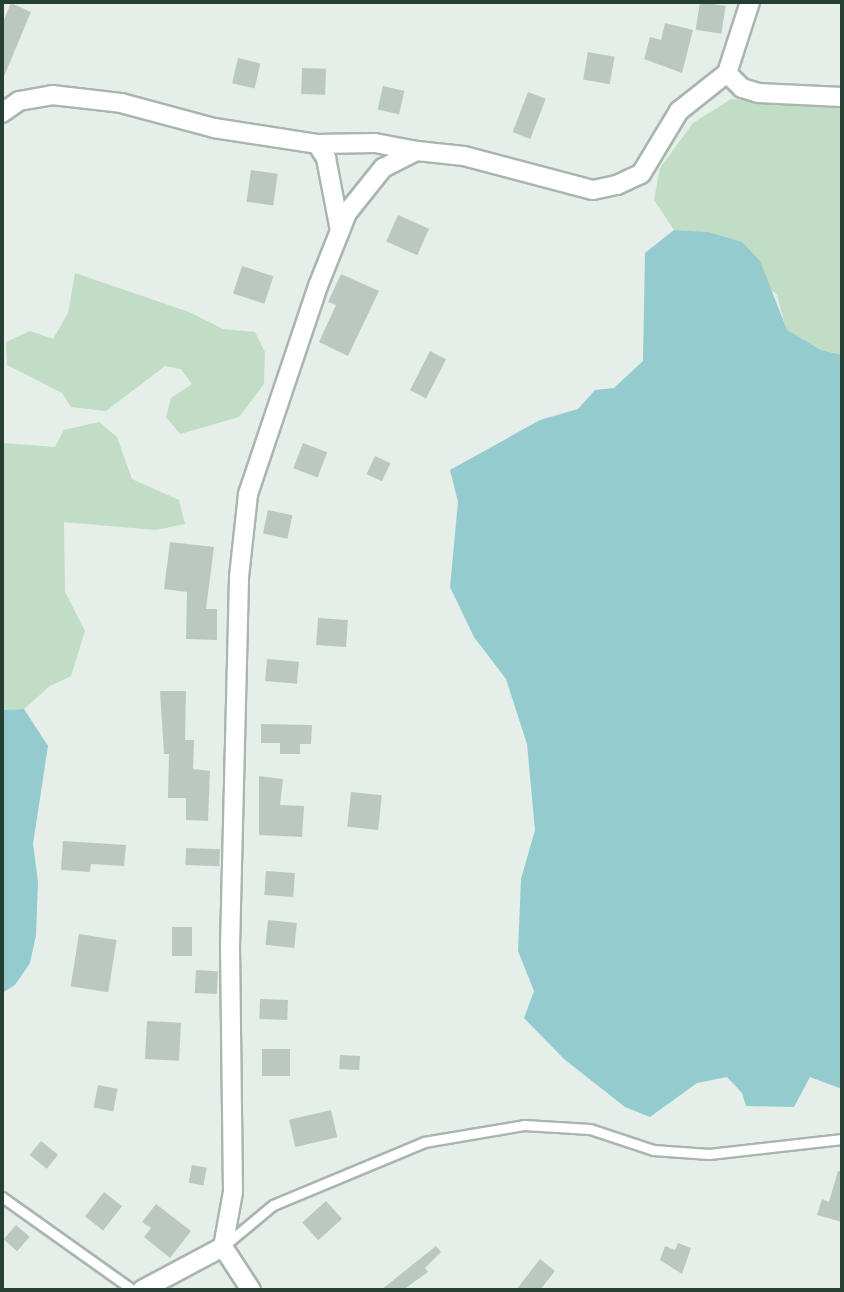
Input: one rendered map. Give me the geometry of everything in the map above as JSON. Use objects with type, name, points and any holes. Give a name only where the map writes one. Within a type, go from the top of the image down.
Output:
[{"type":"street","points":[[2,113],[19,101],[52,95],[121,103],[214,128],[317,144],[375,143],[464,156],[593,190],[617,185],[641,174],[679,111],[727,73],[750,2]]},
{"type":"street","points":[[727,73],[742,88],[758,93],[842,97]]},
{"type":"street","points":[[317,144],[326,158],[340,231]]},
{"type":"street","points":[[251,1290],[223,1247],[233,1192],[233,696],[248,494],[282,385],[347,213],[383,168],[417,151]]},
{"type":"street","points":[[142,1290],[223,1247]]},
{"type":"lane","points":[[223,1247],[273,1205],[424,1142],[524,1125],[590,1129],[653,1150],[709,1154],[842,1139]]},
{"type":"lane","points":[[2,1197],[133,1290]]},
{"type":"green space","points":[[731,99],[842,108],[842,355],[821,350],[786,330],[777,295],[708,232],[674,230],[654,200],[660,168],[693,123]]},
{"type":"green space","points":[[75,273],[189,312],[223,329],[255,332],[265,352],[264,384],[239,417],[180,434],[166,417],[171,398],[192,384],[181,369],[165,366],[106,411],[71,407],[62,393],[7,365],[6,342],[30,331],[53,339],[68,313]]},
{"type":"green space","points":[[99,422],[117,437],[132,479],[179,500],[185,524],[156,530],[64,522],[65,592],[85,631],[71,676],[50,686],[24,709],[2,710],[2,443],[55,447],[64,430]]},
{"type":"water","points":[[674,230],[708,232],[742,242],[760,261],[787,330],[821,350],[842,355],[842,1089],[810,1077],[794,1107],[746,1106],[742,1093],[727,1077],[697,1083],[650,1117],[625,1107],[564,1059],[524,1018],[534,991],[518,951],[521,879],[535,830],[527,744],[506,679],[474,637],[450,587],[458,502],[450,470],[540,420],[578,409],[595,390],[614,388],[643,361],[645,253]]},
{"type":"water","points":[[24,709],[48,746],[33,844],[38,882],[36,935],[30,963],[15,985],[2,993],[2,710]]},
{"type":"building","points":[[700,2],[726,6],[721,34],[696,30]]},
{"type":"building","points":[[11,3],[31,12],[2,81],[2,24]]},
{"type":"building","points":[[665,23],[693,30],[682,73],[644,59],[650,37],[661,40]]},
{"type":"building","points":[[588,52],[615,57],[610,84],[583,80]]},
{"type":"building","points":[[238,58],[260,63],[255,89],[232,83]]},
{"type":"building","points":[[302,68],[326,69],[325,95],[301,94]]},
{"type":"building","points":[[383,86],[404,91],[399,114],[378,109]]},
{"type":"building","points":[[528,92],[546,99],[530,139],[513,132]]},
{"type":"building","points":[[251,170],[278,174],[273,205],[247,202]]},
{"type":"building","points":[[398,215],[429,229],[417,255],[386,241]]},
{"type":"building","points":[[242,266],[273,276],[264,304],[233,294]]},
{"type":"building","points":[[341,274],[379,291],[348,356],[319,342],[336,305],[328,302]]},
{"type":"building","points":[[430,351],[446,359],[426,398],[410,390]]},
{"type":"building","points":[[303,443],[327,452],[318,478],[293,468]]},
{"type":"building","points":[[375,456],[390,463],[382,481],[367,474]]},
{"type":"building","points":[[268,510],[292,515],[287,539],[263,533]]},
{"type":"building","points":[[170,542],[214,547],[206,609],[217,609],[217,640],[186,639],[187,592],[164,589]]},
{"type":"building","points":[[318,618],[348,620],[346,647],[316,645]]},
{"type":"building","points":[[267,659],[299,662],[297,684],[265,681]]},
{"type":"building","points":[[160,691],[186,691],[185,740],[194,740],[193,769],[210,771],[208,821],[186,820],[186,798],[168,798],[169,754],[164,754]]},
{"type":"building","points":[[261,724],[312,725],[311,744],[300,744],[300,754],[280,754],[280,743],[261,743]]},
{"type":"building","points":[[259,776],[283,779],[280,805],[304,806],[302,837],[259,835]]},
{"type":"building","points":[[351,792],[382,795],[378,830],[347,827]]},
{"type":"building","points":[[63,841],[126,845],[124,866],[91,864],[90,872],[61,870]]},
{"type":"building","points":[[186,848],[220,849],[219,866],[185,865]]},
{"type":"building","points":[[266,871],[295,873],[293,897],[264,895]]},
{"type":"building","points":[[268,920],[297,923],[294,948],[265,945]]},
{"type":"building","points":[[172,927],[192,927],[192,956],[172,956]]},
{"type":"building","points":[[79,934],[117,940],[108,992],[71,986]]},
{"type":"building","points":[[196,970],[218,971],[217,994],[195,993]]},
{"type":"building","points":[[260,999],[288,1000],[287,1020],[259,1019]]},
{"type":"building","points":[[147,1021],[181,1023],[179,1061],[145,1059]]},
{"type":"building","points":[[262,1049],[290,1049],[290,1076],[262,1076]]},
{"type":"building","points":[[340,1055],[360,1056],[359,1070],[339,1069]]},
{"type":"building","points":[[98,1085],[118,1089],[113,1111],[94,1108]]},
{"type":"building","points":[[331,1110],[337,1137],[295,1147],[289,1120]]},
{"type":"building","points":[[41,1141],[58,1155],[47,1169],[30,1155]]},
{"type":"building","points":[[192,1165],[207,1168],[203,1186],[189,1183]]},
{"type":"building","points":[[838,1171],[842,1171],[842,1222],[817,1215],[822,1199],[829,1202]]},
{"type":"building","points":[[104,1192],[122,1206],[103,1231],[85,1216]]},
{"type":"building","points":[[326,1201],[342,1219],[318,1240],[302,1222]]},
{"type":"building","points":[[156,1204],[191,1231],[170,1258],[144,1237],[151,1228],[142,1222]]},
{"type":"building","points":[[16,1225],[30,1237],[17,1251],[4,1239]]},
{"type":"building","points":[[678,1243],[691,1248],[682,1274],[660,1260],[665,1246],[675,1250]]},
{"type":"building","points":[[436,1246],[441,1252],[425,1268],[428,1272],[403,1290],[381,1290]]},
{"type":"building","points":[[540,1259],[555,1271],[540,1290],[516,1290]]}]
